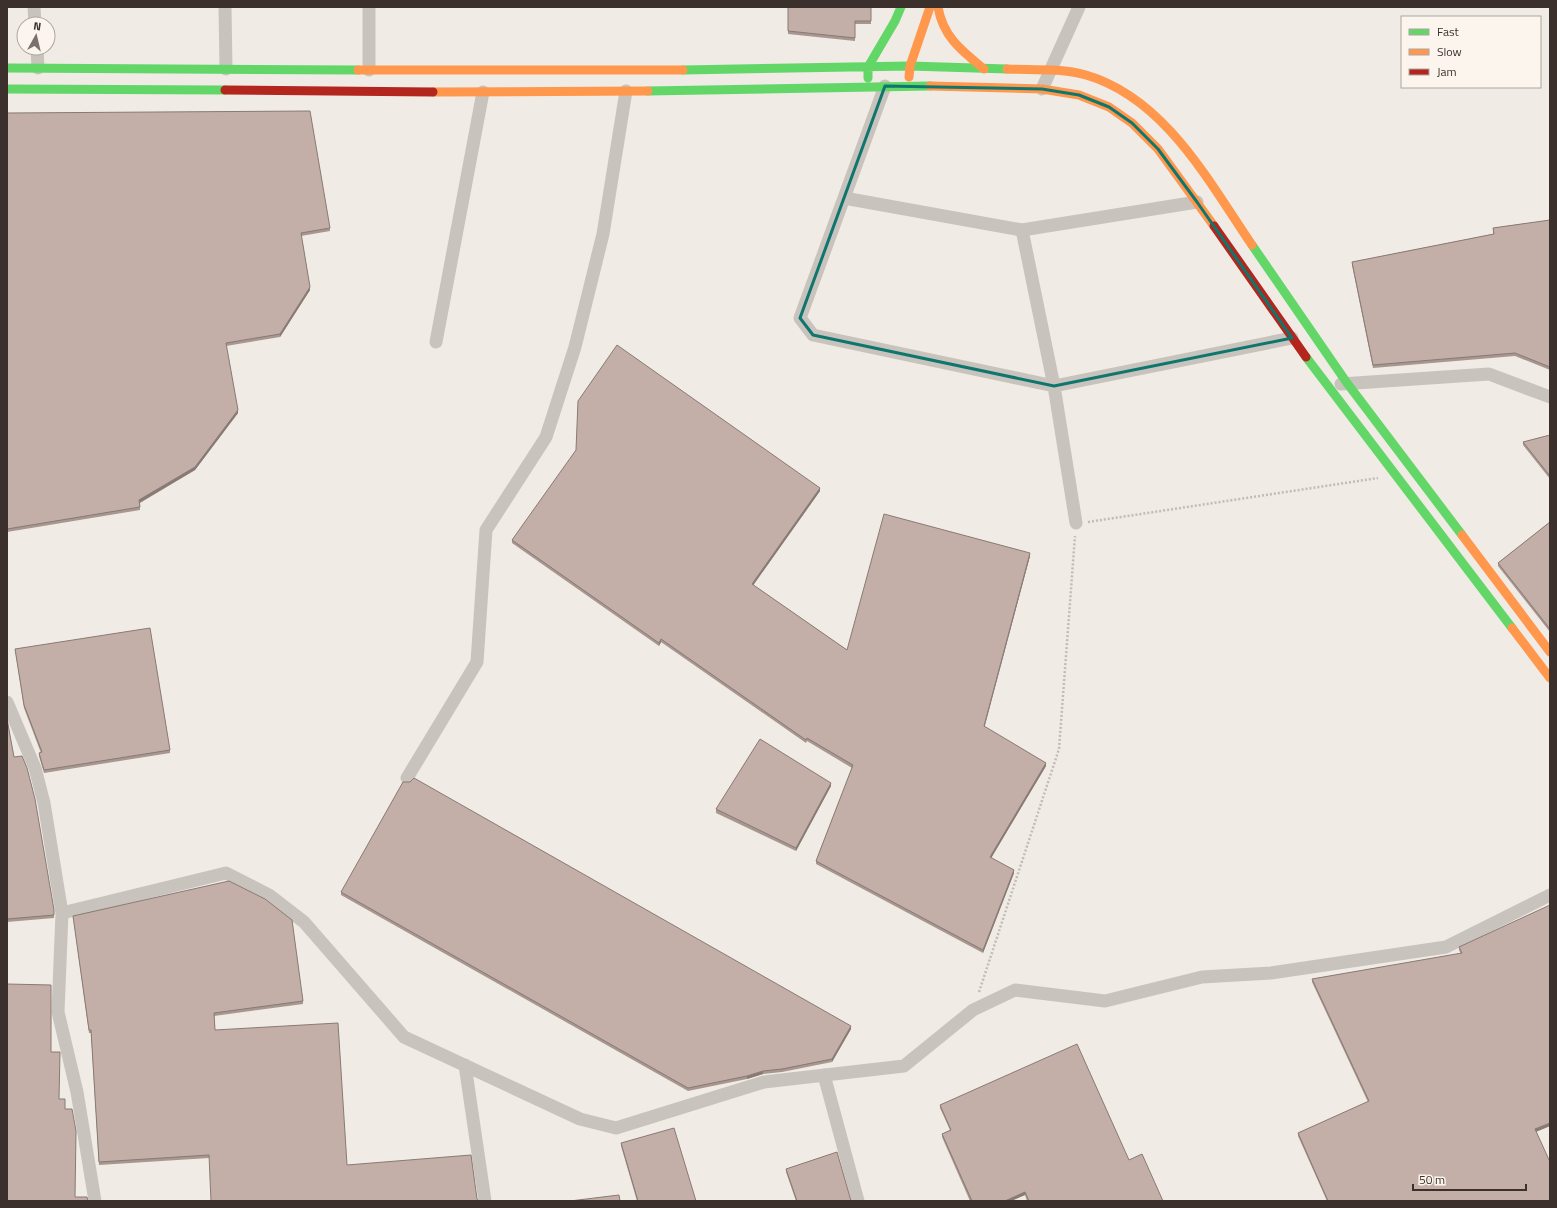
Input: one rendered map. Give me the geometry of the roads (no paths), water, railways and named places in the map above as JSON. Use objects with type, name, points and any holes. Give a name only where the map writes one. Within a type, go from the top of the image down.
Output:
[{"type":"street","points":[[225,7],[226,69]]},
{"type":"street","points":[[369,7],[369,81]]},
{"type":"street","points":[[868,86],[868,67],[895,21],[901,7]]},
{"type":"street","points":[[908,85],[910,66],[930,7]]},
{"type":"street","points":[[938,7],[939,16],[946,33],[956,46],[984,69]]},
{"type":"street","points":[[1042,89],[1079,7]]},
{"type":"street","points":[[38,56],[39,79]]},
{"type":"street","points":[[7,68],[39,79],[369,81],[657,71],[910,66],[1064,71],[1085,75],[1109,83],[1130,95],[1146,107],[1172,132],[1200,169],[1347,383],[1550,652]]},
{"type":"street","points":[[7,89],[39,79],[226,69],[484,92],[626,91],[908,85],[1042,89],[1078,95],[1109,106],[1132,123],[1158,149],[1292,338],[1550,678]]},
{"type":"street","points":[[885,86],[800,318],[813,335],[1054,386],[1292,338]]},
{"type":"street","points":[[407,778],[477,662],[486,530],[546,437],[575,347],[603,234],[626,91]]},
{"type":"street","points":[[436,342],[484,92]]},
{"type":"street","points":[[844,198],[1022,230],[1197,202]]},
{"type":"street","points":[[1022,230],[1054,386],[1076,524]]},
{"type":"street","points":[[1328,385],[1489,374],[1550,397]]},
{"type":"street","points":[[7,702],[35,768],[44,804],[62,912],[58,1012],[77,1092],[95,1201]]},
{"type":"street","points":[[62,912],[226,873],[269,894],[304,922],[404,1037],[580,1119],[616,1128],[764,1082],[904,1066],[973,1010],[1015,990],[1105,1001],[1202,977],[1271,973],[1446,947],[1550,895]]},
{"type":"street","points":[[465,1065],[485,1201]]},
{"type":"street","points":[[824,1075],[858,1201]]}]
